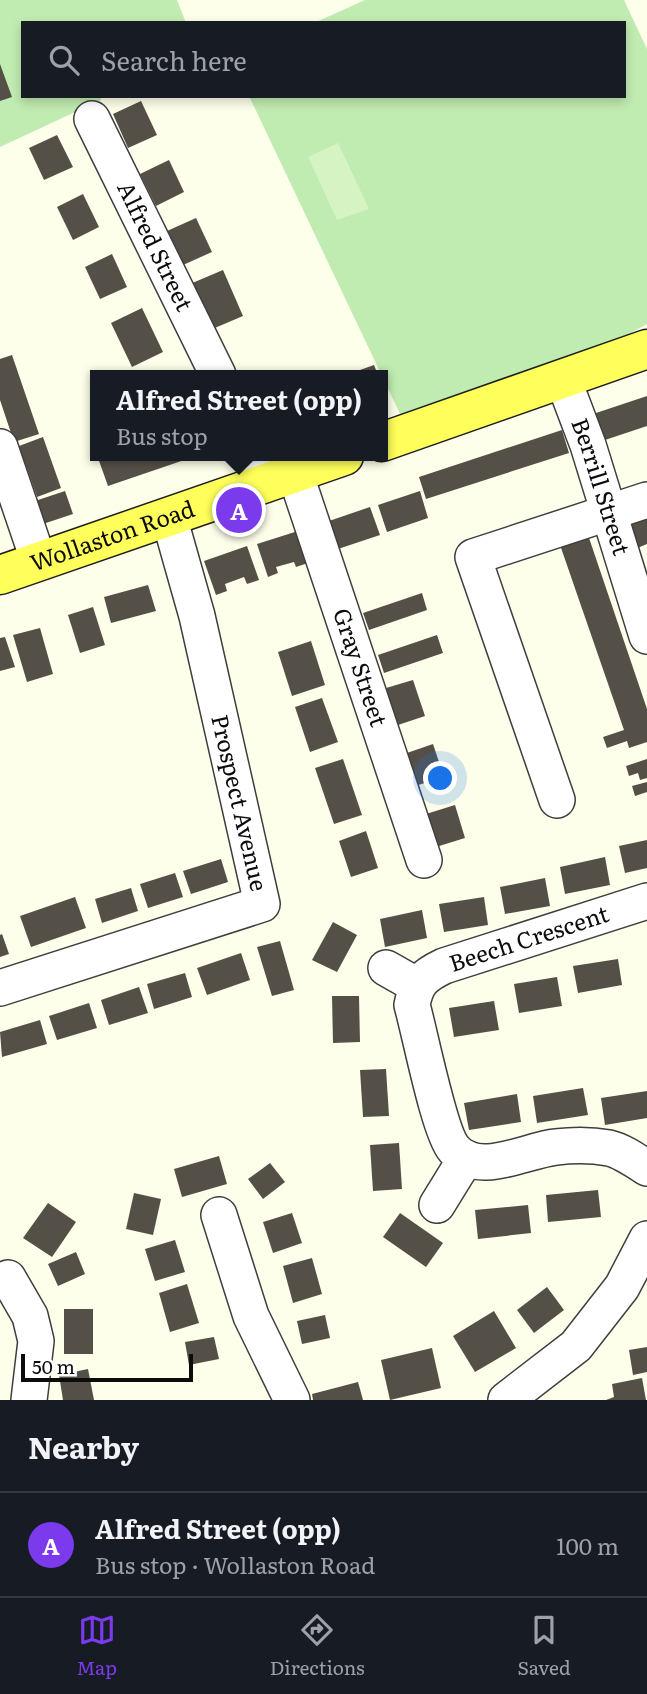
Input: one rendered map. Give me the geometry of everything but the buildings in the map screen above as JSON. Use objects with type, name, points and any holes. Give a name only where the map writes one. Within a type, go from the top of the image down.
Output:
[{"type":"main road","points":[[388,440],[647,349]]},
{"type":"main road","name":"Wollaston Road","points":[[0,575],[169,517],[271,471],[320,461]]},
{"type":"street","name":"Alfred Street","points":[[92,119],[216,370]]},
{"type":"street","name":"Berrill Street","points":[[563,379],[610,513],[647,636]]},
{"type":"street","points":[[0,447],[39,562]]},
{"type":"street","name":"Gray Street","points":[[271,471],[424,860]]},
{"type":"street","points":[[557,800],[472,557],[647,500]]},
{"type":"street","name":"Prospect Avenue","points":[[0,988],[262,904],[197,617],[169,517]]},
{"type":"street","name":"Beech Crescent","points":[[415,985],[429,973],[444,966],[647,901]]},
{"type":"street","points":[[386,968],[415,985],[412,1005],[443,1124],[453,1149],[466,1158],[488,1162],[555,1147],[587,1146],[611,1149],[647,1168]]},
{"type":"street","points":[[437,1205],[466,1158]]},
{"type":"street","points":[[219,1214],[251,1316],[292,1400]]},
{"type":"street","points":[[506,1400],[546,1389],[622,1287],[647,1239]]},
{"type":"street","points":[[8,1278],[30,1316],[36,1342],[29,1400]]},
{"type":"green space","points":[[0,0],[177,0],[185,21],[21,21],[21,98],[101,100],[0,147]]},
{"type":"green space","points":[[365,0],[624,0],[647,49],[647,324],[589,352],[526,376],[401,416],[388,389],[388,370],[379,370],[250,98],[626,98],[626,21],[318,21]]},
{"type":"green space","points":[[338,143],[369,209],[337,220],[308,157]]},
{"type":"place","name":"Alfred Street (opp)","points":[[239,510]]}]
